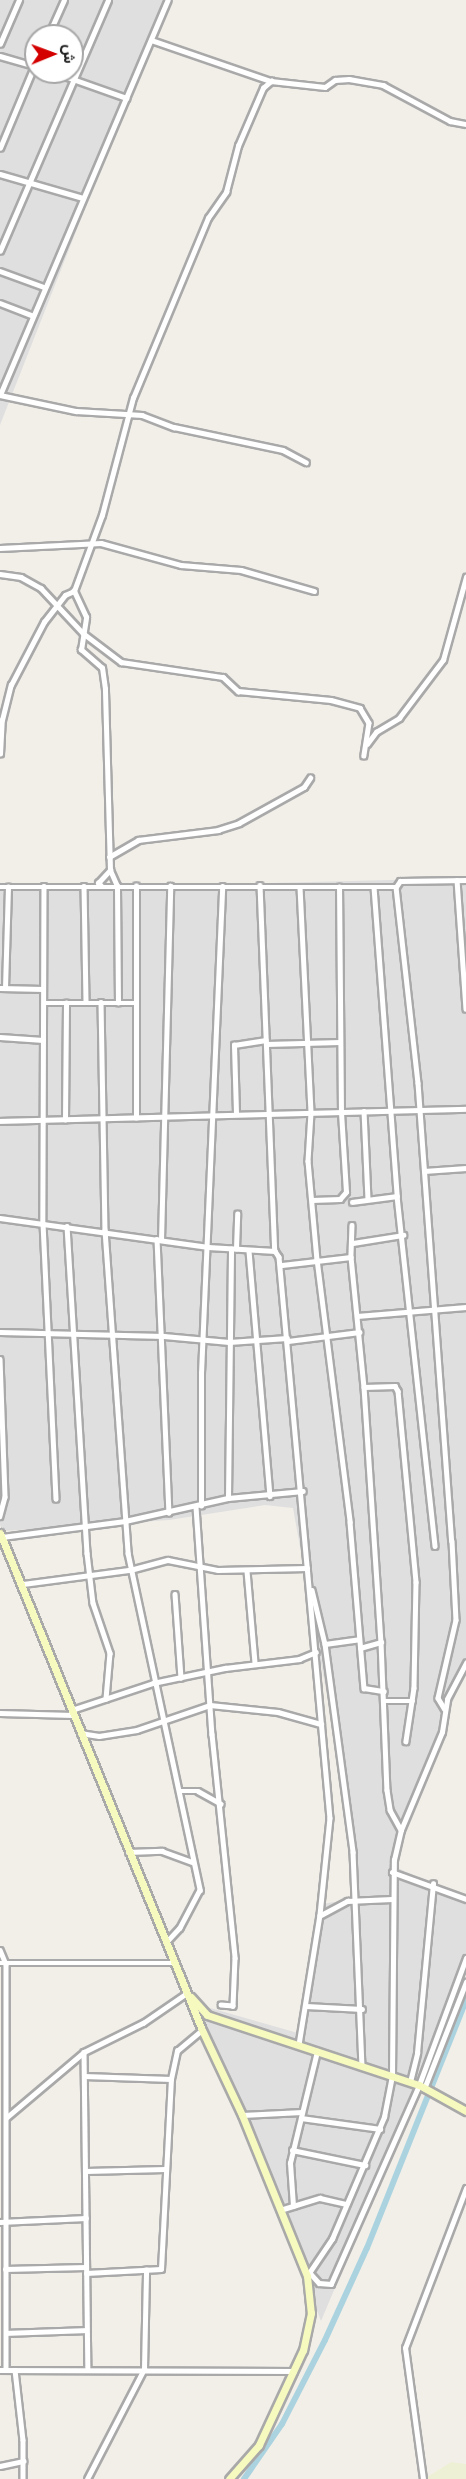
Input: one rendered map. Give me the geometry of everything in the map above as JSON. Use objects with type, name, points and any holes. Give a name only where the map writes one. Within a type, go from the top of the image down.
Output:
[{"type":"street","points":[[0,44],[19,0]]},
{"type":"street","points":[[53,24],[64,0]]},
{"type":"street","points":[[84,58],[108,0]]},
{"type":"street","points":[[168,0],[32,315],[0,395],[76,411],[142,415],[174,427],[267,446],[306,462]]},
{"type":"street","points":[[151,40],[271,81],[326,87],[335,80],[349,79],[383,85],[450,121],[466,124]]},
{"type":"street","points":[[0,56],[24,62]]},
{"type":"street","points":[[118,1003],[117,886],[110,870],[104,679],[102,668],[81,650],[86,617],[74,591],[129,416],[208,218],[226,192],[238,146],[263,88],[271,81]]},
{"type":"street","points":[[84,83],[127,98]]},
{"type":"street","points":[[0,148],[28,84]]},
{"type":"street","points":[[0,251],[73,84]]},
{"type":"street","points":[[0,174],[83,198]]},
{"type":"street","points":[[0,272],[44,287]]},
{"type":"street","points":[[0,303],[32,315]]},
{"type":"street","points":[[0,548],[90,544],[130,549],[181,565],[241,570],[314,591]]},
{"type":"street","points":[[0,574],[31,581],[82,632],[121,663],[223,677],[238,691],[348,703],[367,715],[364,756]]},
{"type":"street","points":[[366,745],[376,732],[399,718],[443,660],[466,577]]},
{"type":"street","points":[[0,754],[2,720],[11,685],[57,605],[65,595],[74,591]]},
{"type":"street","points":[[110,857],[138,840],[218,830],[239,823],[304,787],[310,778]]},
{"type":"street","points":[[101,886],[99,883],[110,870]]},
{"type":"street","points":[[457,880],[466,1009]]},
{"type":"street","points":[[444,1708],[438,1698],[456,1620],[424,1171],[396,887],[400,881],[466,880]]},
{"type":"street","points":[[0,887],[260,885],[396,887]]},
{"type":"street","points":[[260,885],[275,1251],[282,1265],[330,1818],[320,1915],[299,2045]]},
{"type":"street","points":[[44,886],[42,1121],[45,1333],[56,1499]]},
{"type":"street","points":[[84,886],[86,1002]]},
{"type":"street","points":[[136,886],[136,1118]]},
{"type":"street","points":[[169,1512],[159,1240],[166,1117],[170,886]]},
{"type":"street","points":[[221,2005],[233,2006],[235,1958],[207,1672],[200,1567],[199,1506],[202,1341],[214,1114],[222,886]]},
{"type":"street","points":[[8,887],[3,988],[43,988]]},
{"type":"street","points":[[300,887],[311,1113],[308,1161],[317,1259],[350,1522],[364,1689],[384,1691]]},
{"type":"street","points":[[312,1200],[345,1195],[341,1113],[339,887]]},
{"type":"street","points":[[374,887],[397,1196],[435,1546]]},
{"type":"street","points":[[101,1002],[100,1119],[105,1230],[130,1570],[161,1720],[179,1791],[198,1895],[180,1928],[166,1942]]},
{"type":"street","points":[[65,1120],[66,1003]]},
{"type":"street","points":[[44,1004],[136,1003]]},
{"type":"street","points":[[0,1037],[43,1040]]},
{"type":"street","points":[[236,1113],[234,1045],[266,1042],[340,1042]]},
{"type":"street","points":[[0,1120],[42,1121],[236,1113],[341,1113],[466,1108]]},
{"type":"street","points":[[364,1111],[368,1198]]},
{"type":"street","points":[[424,1171],[466,1168]]},
{"type":"street","points":[[352,1202],[368,1198],[397,1196]]},
{"type":"street","points":[[228,1498],[229,1342],[237,1214]]},
{"type":"street","points":[[0,1218],[105,1230],[159,1240],[249,1251],[275,1251]]},
{"type":"street","points":[[352,1225],[351,1257],[364,1387],[385,1701],[388,1797],[401,1830]]},
{"type":"street","points":[[68,1226],[89,1575],[93,1603],[110,1653],[106,1699]]},
{"type":"street","points":[[353,1243],[403,1235]]},
{"type":"street","points":[[249,1251],[270,1496]]},
{"type":"street","points":[[282,1265],[317,1259],[351,1257]]},
{"type":"street","points":[[357,1316],[410,1314],[466,1307]]},
{"type":"street","points":[[0,1332],[164,1336],[229,1342],[326,1338],[359,1332]]},
{"type":"street","points":[[0,1359],[5,1497],[0,1516]]},
{"type":"street","points":[[364,1387],[394,1386],[398,1391],[415,1542],[413,1701],[406,1741]]},
{"type":"street","points":[[229,2479],[259,2445],[294,2371],[311,2313],[309,2275],[242,2115],[202,2030],[80,1733],[23,1584],[1,1535],[125,1521],[228,1498],[270,1496],[303,1491]]},
{"type":"street","points":[[23,1584],[130,1570],[168,1560],[200,1567],[247,1571],[307,1568]]},
{"type":"street","points":[[247,1571],[255,1664]]},
{"type":"street","points":[[309,1582],[325,1644],[353,1852],[352,1900],[362,2009],[362,2066]]},
{"type":"street","points":[[175,1594],[181,1678]]},
{"type":"street","points":[[325,1644],[359,1639]]},
{"type":"street","points":[[360,1648],[381,1642]]},
{"type":"street","points":[[0,1713],[72,1713],[153,1683],[255,1664],[299,1659],[316,1652]]},
{"type":"street","points":[[309,2275],[365,2165],[380,2129],[392,2076],[392,1872],[401,1830],[442,1732],[444,1708],[466,1663]]},
{"type":"street","points":[[385,1701],[413,1701]]},
{"type":"street","points":[[80,1733],[99,1736],[137,1730],[210,1705],[278,1712],[321,1724]]},
{"type":"street","points":[[179,1791],[198,1791],[220,1804]]},
{"type":"street","points":[[128,1852],[162,1851],[192,1862]]},
{"type":"street","points":[[392,1872],[433,1884],[466,1899]]},
{"type":"street","points":[[410,2082],[417,2053],[433,1884]]},
{"type":"street","points":[[320,1915],[340,1902],[392,1899]]},
{"type":"street","points":[[0,1950],[6,1964],[6,2118],[2,2222],[6,2333],[3,2370],[294,2371]]},
{"type":"street","points":[[421,2087],[466,1958]]},
{"type":"street","points":[[0,1964],[176,1963]]},
{"type":"street","points":[[309,2275],[319,2283],[331,2284],[466,1982]]},
{"type":"street","points":[[187,1993],[207,2015],[410,2082],[466,2111]]},
{"type":"street","points":[[6,2118],[84,2052],[143,2022],[187,1993]]},
{"type":"street","points":[[306,2006],[362,2009]]},
{"type":"street","points":[[86,2273],[161,2269],[171,2079],[177,2050],[202,2030]]},
{"type":"street","points":[[293,2206],[292,2150],[317,2051]]},
{"type":"street","points":[[84,2052],[88,2369]]},
{"type":"street","points":[[84,2076],[171,2079]]},
{"type":"street","points":[[0,2108],[6,2108]]},
{"type":"street","points":[[242,2115],[301,2115],[380,2129]]},
{"type":"street","points":[[292,2150],[365,2165]]},
{"type":"street","points":[[87,2171],[165,2169]]},
{"type":"street","points":[[423,2479],[405,2348],[466,2188]]},
{"type":"street","points":[[280,2210],[320,2198],[346,2204]]},
{"type":"street","points":[[2,2222],[86,2218]]},
{"type":"street","points":[[5,2269],[86,2267]]},
{"type":"street","points":[[87,2479],[144,2369],[146,2270]]},
{"type":"street","points":[[6,2333],[86,2330]]},
{"type":"street","points":[[15,2370],[23,2479]]},
{"type":"street","points":[[0,2466],[23,2461]]},
{"type":"shaded area","points":[[0,0],[167,0],[0,425]]},
{"type":"shaded area","points":[[466,878],[466,1668],[389,1864],[466,1899],[466,1959],[419,2089],[321,2321],[196,2004],[305,2035],[322,1904],[353,1899],[351,1845],[337,1751],[293,1508],[265,1505],[169,1520],[3,1531],[0,1525],[0,888],[95,883],[202,885]]},
{"type":"green space","points":[[451,2462],[466,2464],[466,2479],[424,2479]]},
{"type":"waterway","points":[[244,2479],[282,2424],[325,2340],[367,2248],[466,2001]]}]
